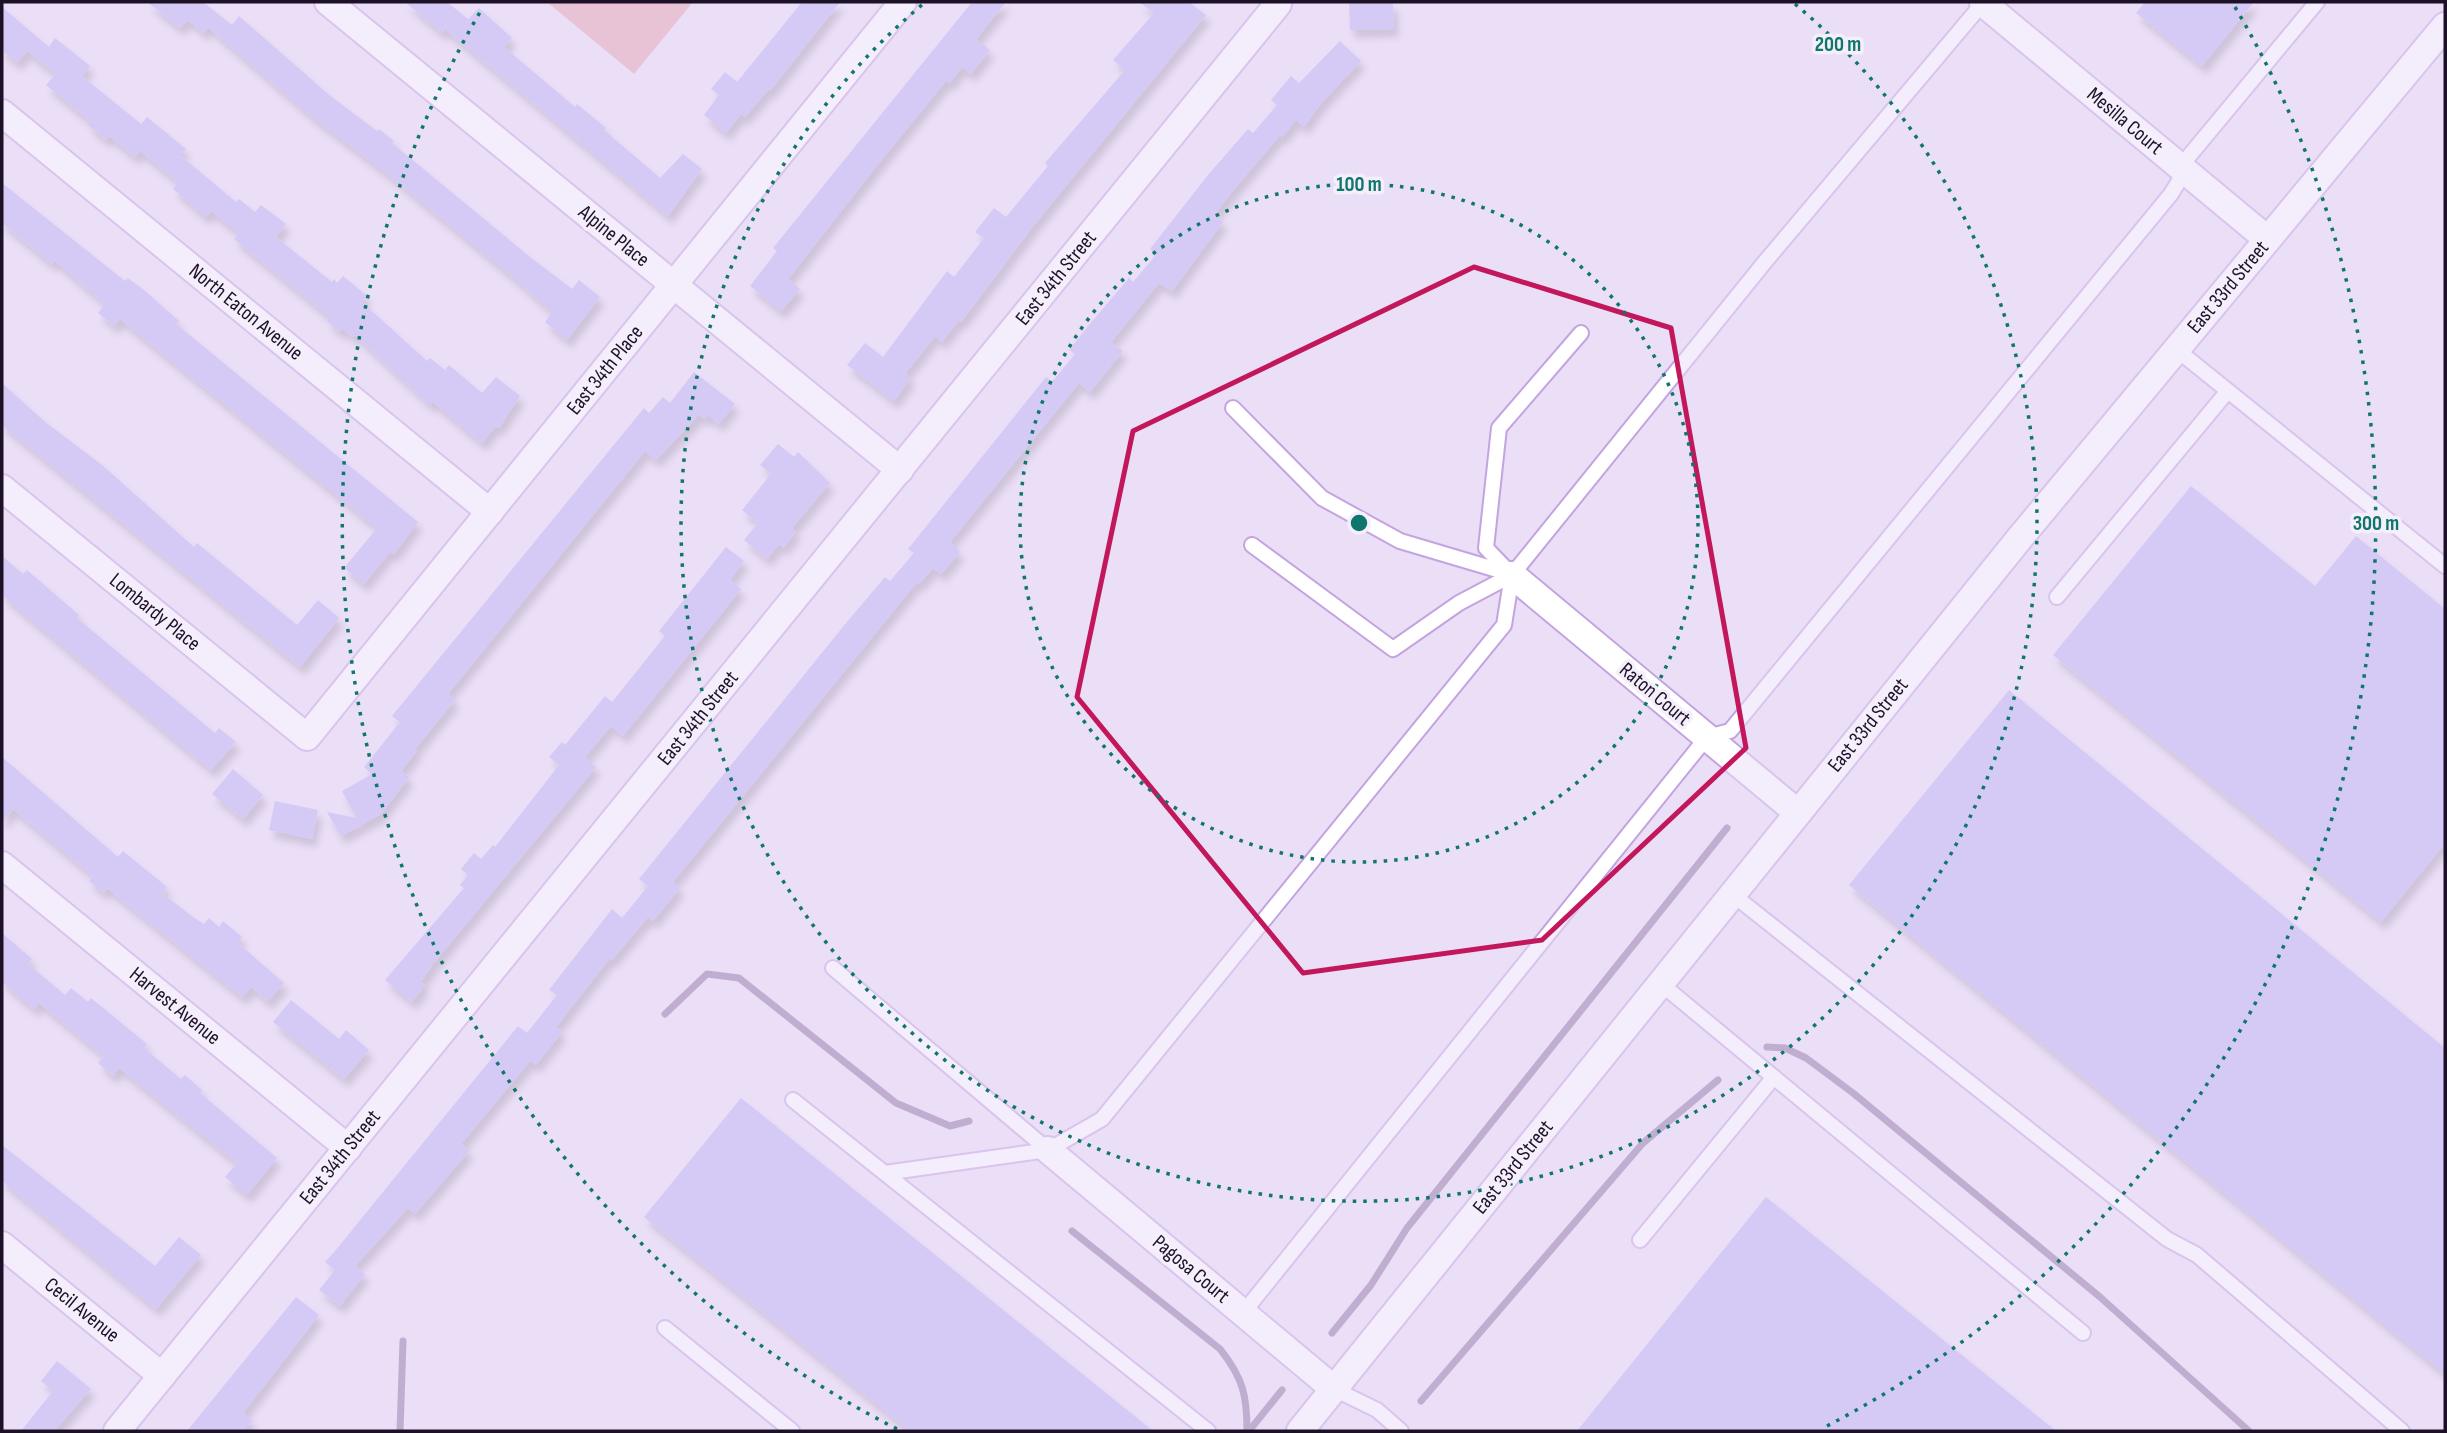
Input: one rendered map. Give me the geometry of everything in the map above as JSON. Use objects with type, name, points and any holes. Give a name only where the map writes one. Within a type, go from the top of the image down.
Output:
[{"type":"street","name":"Alpine Place","points":[[328,2],[900,470]]},
{"type":"street","name":"East 34th Place","points":[[307,737],[903,2]]},
{"type":"street","name":"Mesilla Court","points":[[1980,2],[2267,239]]},
{"type":"street","name":"East 34th Street","points":[[117,1431],[1277,3]]},
{"type":"street","name":"East 33rd Street","points":[[1300,1431],[1732,894],[2176,349],[2445,26]]},
{"type":"street","name":"North Eaton Avenue","points":[[2,113],[490,512]]},
{"type":"street","name":"Lombardy Place","points":[[2,488],[307,737]]},
{"type":"street","name":"Raton Court","points":[[1512,575],[1798,813]]},
{"type":"street","name":"Harvest Avenue","points":[[2,865],[348,1148]]},
{"type":"street","name":"Pagosa Court","points":[[1048,1150],[1335,1389]]},
{"type":"street","name":"Cecil Avenue","points":[[2,1245],[162,1376]]},
{"type":"lane","points":[[1252,545],[1393,649],[1459,603],[1512,575],[1764,263],[1980,2]]},
{"type":"lane","points":[[1243,1313],[1707,737],[1730,731],[2171,194],[2179,181],[2180,167],[2317,2]]},
{"type":"lane","points":[[1512,575],[1486,548],[1499,428],[1581,333]]},
{"type":"lane","points":[[2176,349],[2445,566]]},
{"type":"lane","points":[[2057,597],[2227,392]]},
{"type":"lane","points":[[1233,408],[1322,498],[1400,541],[1512,575]]},
{"type":"lane","points":[[885,1173],[1048,1150],[1102,1119],[1504,625],[1512,575]]},
{"type":"lane","points":[[1732,894],[2167,1239],[2197,1255],[2402,1431]]},
{"type":"lane","points":[[833,968],[1048,1150]]},
{"type":"lane","points":[[1660,984],[2083,1333]]},
{"type":"lane","points":[[1640,1240],[1774,1077]]},
{"type":"lane","points":[[793,1100],[1208,1431]]},
{"type":"lane","points":[[665,1328],[792,1431]]},
{"type":"lane","points":[[1335,1389],[1377,1410],[1401,1431]]},
{"type":"highlighted area","points":[[1474,267],[1671,328],[1746,748],[1542,940],[1303,973],[1077,697],[1133,431]]},
{"type":"shaded area","points":[[547,2],[693,2],[634,74]]},
{"type":"building","points":[[147,2],[203,2],[232,25],[239,16],[328,94],[394,141],[392,143],[530,257],[572,289],[579,280],[600,297],[567,340],[545,322],[552,312],[513,277],[390,176],[311,116],[208,27],[204,33],[188,20],[180,28]]},
{"type":"building","points":[[405,2],[447,2],[468,19],[479,8],[512,38],[504,47],[575,107],[577,104],[606,128],[604,130],[660,178],[683,154],[702,169],[668,216],[445,29],[442,33]]},
{"type":"building","points":[[802,2],[840,2],[770,91],[768,90],[745,117],[741,114],[726,133],[704,115],[719,95],[711,89],[725,72],[737,82]]},
{"type":"building","points":[[972,2],[1006,2],[976,39],[990,50],[971,74],[962,67],[950,83],[946,81],[879,163],[788,279],[800,289],[781,311],[750,286],[777,251],[773,248]]},
{"type":"building","points":[[1139,2],[1189,2],[1206,15],[1034,225],[961,322],[959,320],[942,342],[935,336],[905,374],[911,378],[894,401],[847,365],[865,343],[883,357],[947,271],[954,277],[984,238],[975,232],[994,208],[1006,217],[1048,166],[1045,163],[1125,70],[1113,60],[1154,13]]},
{"type":"building","points":[[1349,2],[1393,2],[1394,29],[1350,30]]},
{"type":"building","points":[[2145,2],[2254,2],[2202,66],[2136,13]]},
{"type":"building","points":[[2,7],[49,47],[55,38],[90,66],[82,76],[141,124],[147,117],[186,149],[180,155],[236,202],[239,199],[255,212],[261,205],[286,224],[276,237],[332,282],[334,279],[337,283],[343,276],[367,296],[362,302],[427,361],[430,358],[445,370],[449,365],[482,393],[496,377],[520,396],[499,428],[496,426],[482,443],[433,402],[430,405],[355,335],[353,337],[343,329],[340,332],[327,321],[330,317],[234,239],[239,233],[211,211],[206,217],[173,189],[178,182],[140,151],[135,157],[109,136],[106,140],[88,125],[90,121],[46,85],[56,74],[27,51],[17,63],[2,50]]},
{"type":"building","points":[[1340,41],[1361,61],[1322,102],[1304,127],[1296,120],[1282,137],[1280,135],[1231,193],[1214,215],[1223,222],[1172,291],[1159,283],[1111,342],[1123,351],[1103,376],[1090,392],[1079,383],[950,542],[960,552],[941,574],[933,568],[919,584],[917,582],[673,882],[680,888],[653,921],[648,917],[612,960],[610,958],[556,1027],[562,1032],[536,1065],[530,1061],[461,1144],[469,1151],[415,1214],[408,1208],[355,1266],[365,1274],[340,1306],[319,1290],[335,1270],[325,1262],[518,1026],[527,1033],[557,995],[549,990],[612,909],[622,918],[648,886],[639,879],[846,623],[885,577],[890,581],[914,553],[908,549],[1046,377],[1052,382],[1075,354],[1069,350],[1089,325],[1129,278],[1133,282],[1156,255],[1150,249],[1208,175],[1248,129],[1253,133],[1277,105],[1271,100],[1291,76],[1299,83]]},
{"type":"building","points":[[2,183],[125,281],[128,278],[144,290],[179,321],[176,324],[418,522],[394,554],[390,552],[364,584],[344,568],[377,528],[120,319],[114,326],[98,313],[105,304],[55,261],[52,264],[2,223]]},
{"type":"building","points":[[694,372],[735,404],[719,424],[708,415],[705,419],[699,415],[656,460],[645,451],[448,694],[455,700],[415,749],[417,751],[401,771],[409,777],[381,814],[341,836],[327,812],[357,818],[342,791],[372,774],[364,767],[400,722],[392,716],[644,408],[649,413],[663,397],[670,403]]},
{"type":"building","points":[[2,383],[44,421],[102,465],[194,547],[197,543],[297,625],[318,600],[339,618],[300,667],[2,425]]},
{"type":"building","points":[[778,444],[794,457],[798,452],[830,483],[792,528],[796,532],[783,548],[779,544],[767,559],[744,540],[758,523],[742,510],[771,474],[760,465]]},
{"type":"building","points":[[2191,486],[2315,586],[2356,536],[2445,609],[2445,843],[2381,922],[2053,655]]},
{"type":"building","points":[[726,547],[744,561],[730,580],[741,589],[623,736],[611,726],[585,757],[596,767],[433,964],[421,982],[425,985],[412,1002],[385,980],[464,888],[460,885],[468,875],[461,869],[474,853],[481,859],[493,845],[495,847],[559,765],[549,757],[562,742],[565,745],[605,696],[612,702],[665,636],[659,631]]},
{"type":"building","points":[[2,556],[23,574],[27,570],[79,615],[77,618],[215,733],[219,728],[236,742],[211,770],[2,595]]},
{"type":"building","points":[[2009,690],[2445,1048],[2445,1374],[1849,885]]},
{"type":"building","points":[[2,757],[118,857],[123,851],[167,887],[162,893],[193,917],[204,924],[209,918],[219,927],[223,921],[242,937],[238,943],[284,983],[268,1001],[251,987],[242,997],[107,888],[104,893],[89,881],[93,876],[13,809],[2,822]]},
{"type":"building","points":[[233,769],[263,795],[243,819],[212,794]]},
{"type":"building","points":[[275,801],[318,810],[312,839],[269,830]]},
{"type":"building","points":[[2,933],[32,959],[28,964],[65,995],[71,988],[88,1002],[91,998],[147,1044],[144,1048],[181,1079],[185,1075],[202,1090],[200,1093],[277,1158],[247,1195],[225,1177],[237,1163],[119,1068],[113,1076],[98,1063],[104,1056],[39,1003],[34,1009],[2,982]]},
{"type":"building","points":[[291,1000],[339,1039],[346,1030],[369,1050],[344,1079],[273,1022]]},
{"type":"building","points":[[741,1098],[1153,1431],[910,1431],[644,1217]]},
{"type":"building","points":[[2,1145],[155,1266],[179,1237],[201,1255],[156,1309],[2,1181]]},
{"type":"building","points":[[1766,1197],[2056,1431],[1577,1431]]},
{"type":"building","points":[[296,1297],[319,1315],[243,1413],[252,1421],[243,1431],[187,1431]]},
{"type":"building","points":[[57,1361],[91,1389],[54,1431],[21,1431],[53,1391],[41,1381]]},
{"type":"waterway","points":[[1332,1333],[1371,1285],[1407,1228],[1727,828]]},
{"type":"waterway","points":[[665,1014],[707,974],[739,978],[896,1103],[950,1126],[969,1121]]},
{"type":"waterway","points":[[1767,1047],[1785,1048],[1806,1058],[1853,1093],[2100,1297],[2249,1431]]},
{"type":"waterway","points":[[1421,1401],[1643,1143],[1718,1080]]},
{"type":"waterway","points":[[1072,1231],[1220,1349],[1242,1387],[1247,1431]]},
{"type":"waterway","points":[[400,1431],[403,1341]]},
{"type":"waterway","points":[[1249,1431],[1282,1390]]}]
